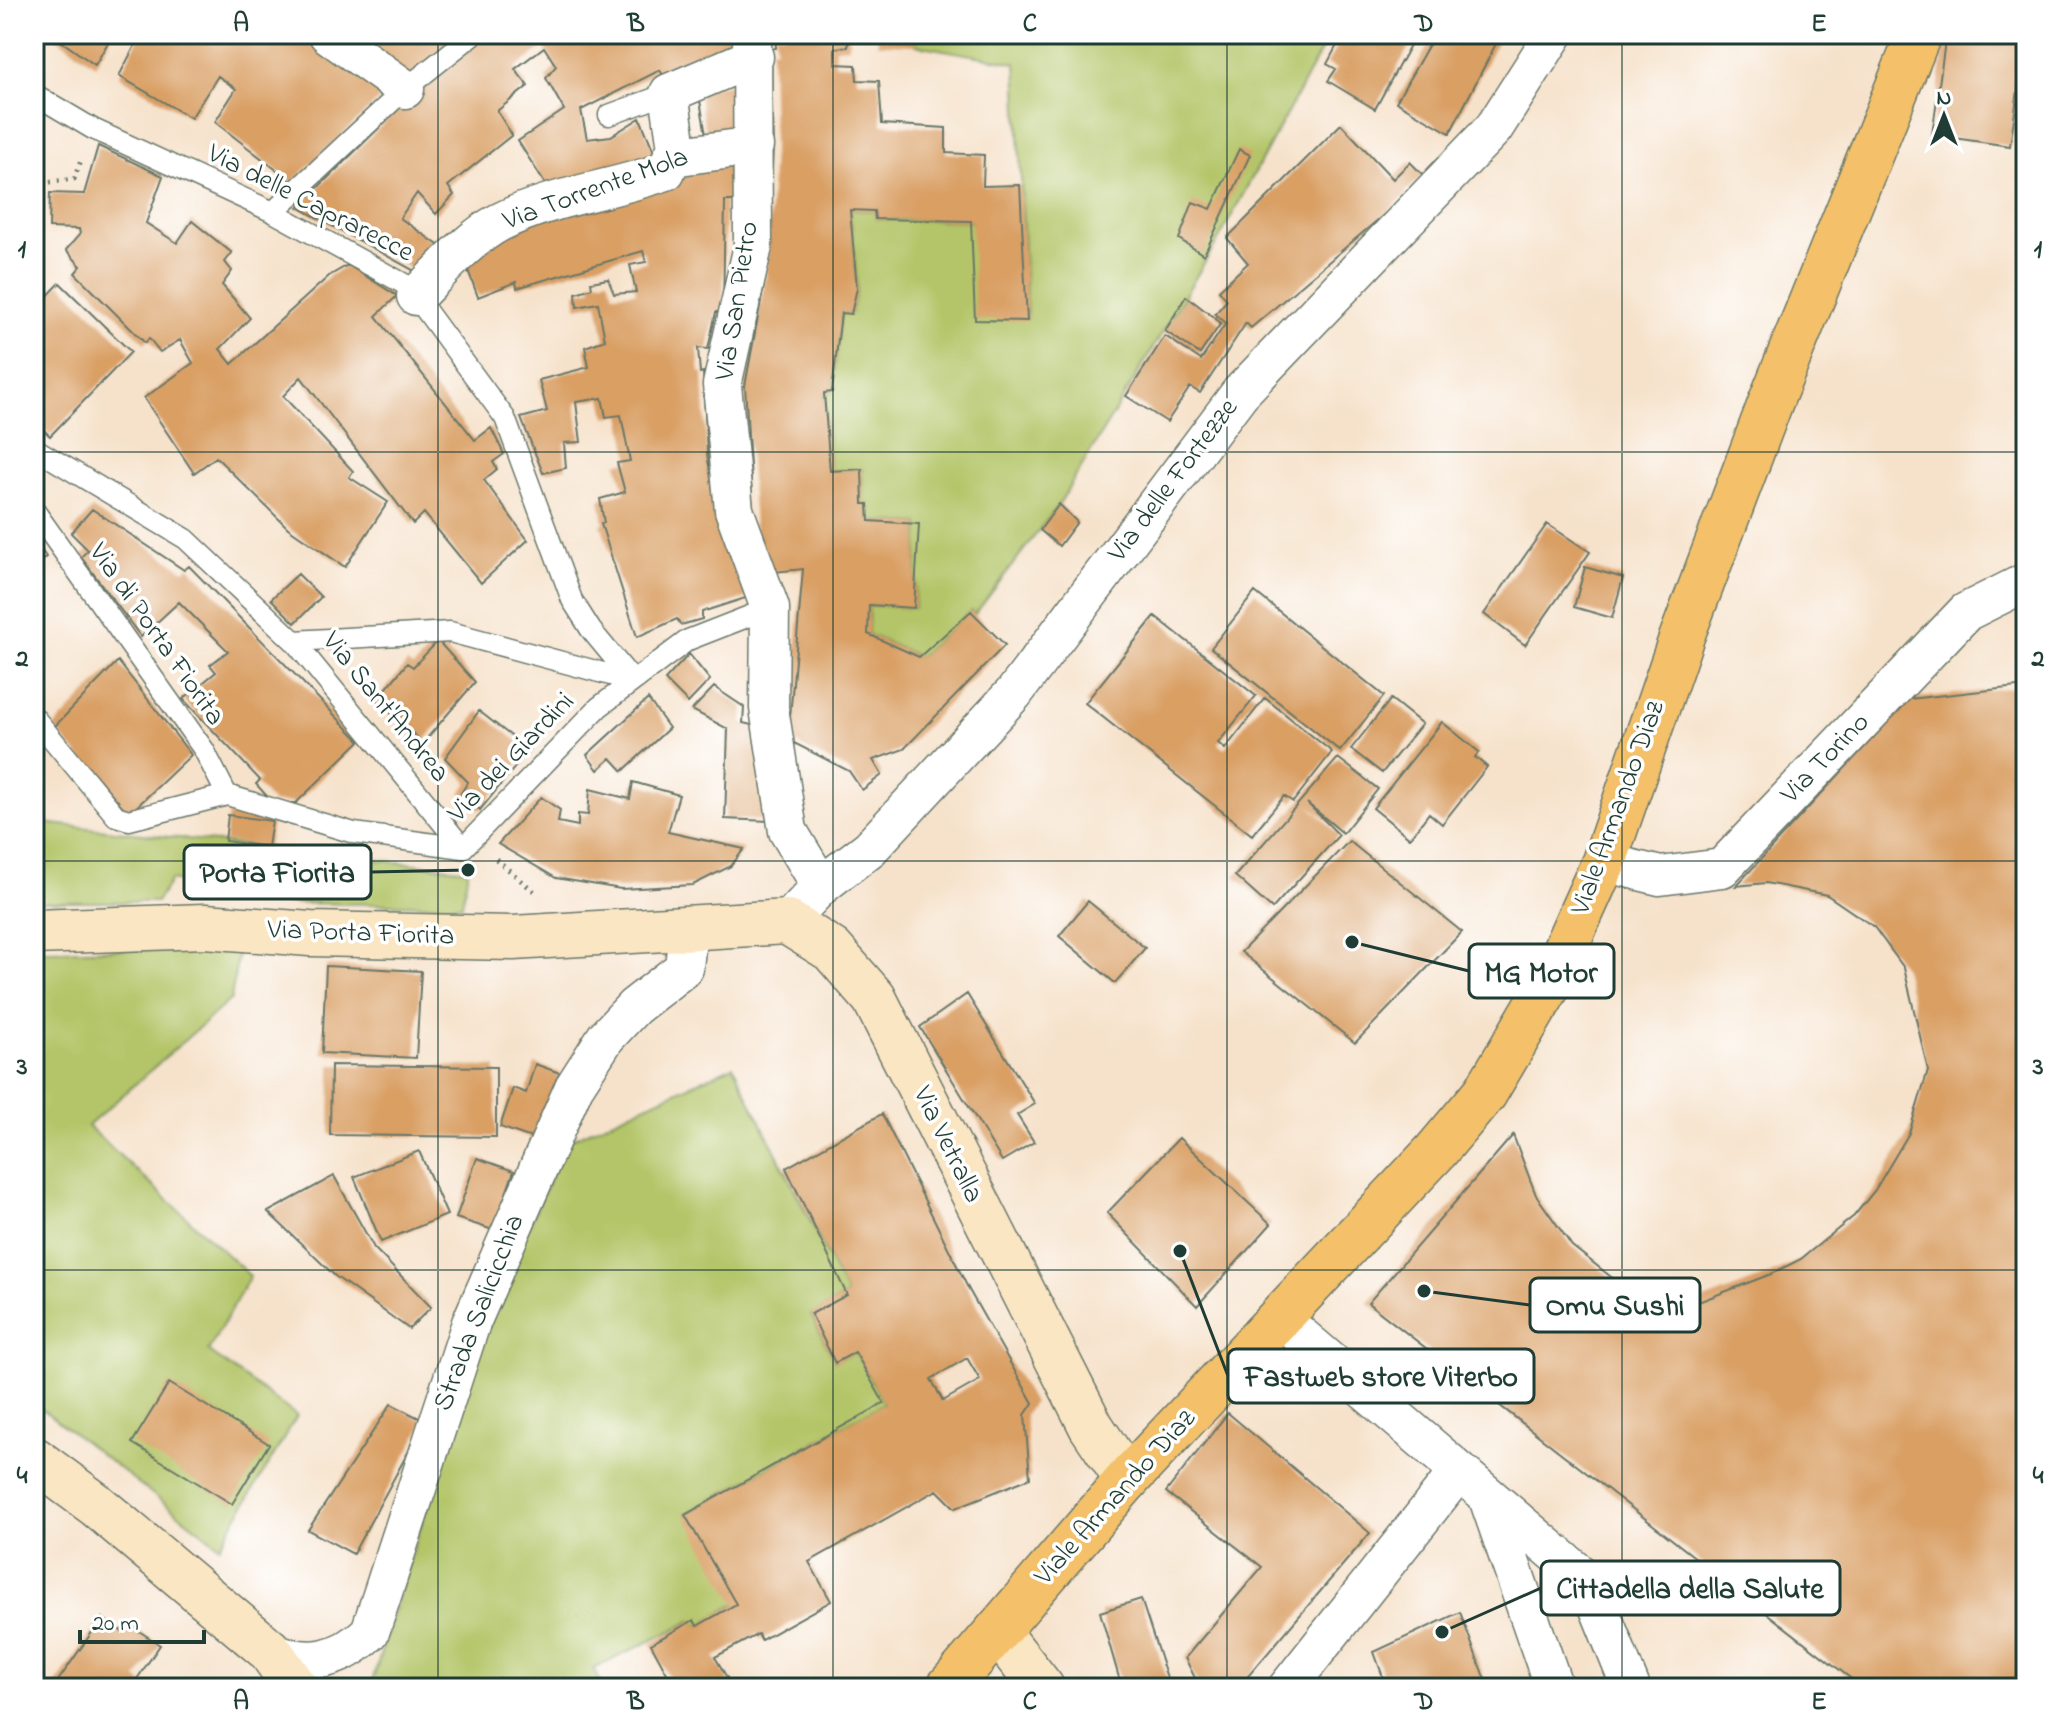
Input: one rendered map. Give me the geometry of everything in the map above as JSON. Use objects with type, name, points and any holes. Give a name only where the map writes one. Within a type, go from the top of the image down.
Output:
[{"type":"main road","name":"Viale Armando Diaz","points":[[948,1688],[1127,1480],[1281,1319],[1485,1093],[1547,988],[1604,862],[1671,667],[1760,429],[1919,34]]},
{"type":"main road","points":[[688,928],[787,922]]},
{"type":"main road","name":"Via Vetralla","points":[[787,922],[832,950],[874,998],[1091,1426],[1127,1480]]},
{"type":"main road","name":"Via Porta Fiorita","points":[[34,932],[205,926],[310,934],[513,938],[688,928]]},
{"type":"main road","points":[[34,1459],[95,1504],[269,1650],[296,1688]]},
{"type":"main road","points":[[998,1632],[1042,1688]]},
{"type":"street","points":[[328,34],[405,89]]},
{"type":"street","name":"Via delle Fortezze","points":[[787,922],[821,886],[870,848],[1014,693],[1240,393],[1494,128],[1554,34]]},
{"type":"street","points":[[678,155],[669,93],[753,46]]},
{"type":"street","name":"Via San Pietro","points":[[753,46],[753,246],[722,385],[734,510],[770,608],[769,708],[788,831],[821,886]]},
{"type":"street","name":"Via Torrente Mola","points":[[416,296],[460,253],[499,223],[601,186],[666,171],[672,157],[678,155],[754,146]]},
{"type":"street","name":"Via Torino","points":[[1604,862],[1660,876],[1722,868],[1966,612],[2026,582]]},
{"type":"street","name":"Strada Salicicchia","points":[[269,1650],[296,1660],[326,1659],[357,1645],[370,1632],[471,1323],[574,1087],[606,1037],[634,1007],[684,968],[688,928]]},
{"type":"street","points":[[1281,1319],[1588,1581],[1631,1688]]},
{"type":"street","points":[[1287,1688],[1473,1483]]},
{"type":"street","points":[[1473,1483],[1554,1688]]},
{"type":"lane","points":[[273,212],[405,89],[474,34]]},
{"type":"lane","points":[[609,115],[669,93]]},
{"type":"lane","name":"Via delle Caprarecce","points":[[34,94],[93,129],[273,212],[408,286],[505,418],[572,600],[591,630],[633,681]]},
{"type":"lane","name":"Via Sant'Andrea","points":[[34,448],[186,539],[294,641],[463,848]]},
{"type":"lane","name":"Via di Porta Fiorita","points":[[34,510],[204,750],[227,795]]},
{"type":"lane","name":"Via dei Giardini","points":[[227,795],[354,833],[463,848],[599,707],[688,640],[770,608]]},
{"type":"lane","name":"Via Sant'Andrea","points":[[294,641],[450,632],[633,681]]},
{"type":"lane","points":[[34,717],[116,816],[129,820],[227,795]]},
{"type":"path","points":[[34,184],[74,179],[93,129]]},
{"type":"path","points":[[490,855],[543,899]]},
{"type":"green space","points":[[915,34],[1330,34],[1220,237],[1059,504],[975,614],[971,611],[919,657],[868,634],[869,605],[914,608],[919,524],[869,521],[868,504],[863,504],[862,469],[830,471],[824,393],[832,392],[841,313],[851,314],[857,288],[850,210],[874,211],[876,219],[971,221],[1027,320],[1016,63],[916,45]]},
{"type":"green space","points":[[34,822],[468,870],[462,905],[285,903],[171,880],[156,902],[34,902]]},
{"type":"green space","points":[[239,947],[231,999],[88,1126],[250,1276],[208,1351],[297,1416],[220,1546],[34,1403],[34,951]]},
{"type":"green space","points":[[733,1066],[847,1295],[811,1315],[835,1362],[855,1352],[884,1403],[686,1514],[739,1602],[697,1626],[693,1620],[593,1669],[604,1688],[370,1688],[483,1327],[567,1141]]},
{"type":"building","points":[[51,34],[113,34],[95,65]]},
{"type":"building","points":[[141,34],[308,34],[387,92],[292,182],[215,122],[236,89],[218,76],[191,118],[119,76]]},
{"type":"building","points":[[364,34],[460,34],[410,78],[360,40]]},
{"type":"building","points":[[489,34],[742,34],[743,44],[664,77],[660,70],[581,110],[587,139],[611,136],[640,118],[660,166],[549,190],[518,141],[564,110],[546,78],[556,66],[544,47],[515,69],[528,86],[497,111],[512,135],[448,186],[454,195],[436,214],[417,193],[400,218],[441,247],[420,274],[298,207],[424,84]]},
{"type":"building","points":[[775,34],[850,34],[848,47],[835,48],[835,64],[856,65],[857,80],[879,81],[882,124],[946,128],[946,153],[984,155],[983,186],[1020,185],[1027,321],[975,320],[971,221],[875,219],[874,211],[850,210],[857,288],[851,314],[841,313],[832,392],[824,393],[830,471],[862,469],[863,504],[868,504],[869,521],[919,524],[914,608],[869,605],[868,634],[919,657],[971,611],[1005,645],[904,749],[873,760],[882,775],[862,790],[849,771],[788,740],[803,569],[764,573],[754,528],[745,386],[767,269],[773,148],[771,49],[776,48]]},
{"type":"building","points":[[877,34],[915,34],[916,45],[878,44]]},
{"type":"building","points":[[1343,34],[1416,34],[1375,109],[1328,81],[1336,69],[1327,64]]},
{"type":"building","points":[[1435,34],[1501,34],[1450,133],[1396,102]]},
{"type":"building","points":[[1946,34],[2026,34],[2010,146],[1932,135]]},
{"type":"building","points":[[747,82],[747,137],[707,141],[698,89]]},
{"type":"building","points":[[1341,124],[1393,179],[1410,162],[1423,175],[1405,193],[1407,195],[1251,328],[1246,323],[1200,393],[1190,387],[1167,422],[1126,396],[1165,336],[1201,360],[1226,323],[1215,314],[1227,300],[1219,290],[1248,263],[1227,238]]},
{"type":"building","points":[[98,146],[163,176],[146,223],[177,243],[192,221],[232,253],[225,262],[232,271],[222,285],[250,318],[220,349],[232,364],[329,276],[348,265],[397,296],[376,316],[475,440],[491,428],[504,454],[493,462],[497,469],[484,480],[528,540],[481,583],[424,513],[413,524],[301,377],[283,396],[353,471],[349,477],[388,502],[345,567],[288,528],[216,457],[194,473],[144,398],[193,363],[180,340],[160,352],[149,338],[145,343],[75,273],[81,266],[66,250],[80,234],[79,229],[49,228],[50,193],[84,194]]},
{"type":"building","points":[[1239,149],[1250,155],[1204,255],[1179,239],[1193,202],[1211,209]]},
{"type":"building","points":[[734,160],[734,201],[725,201],[723,312],[716,312],[708,349],[698,348],[700,373],[703,372],[707,454],[717,515],[755,595],[702,612],[702,619],[681,625],[677,619],[637,637],[601,524],[604,523],[600,499],[625,492],[617,463],[630,461],[621,415],[606,417],[602,398],[576,402],[581,442],[564,443],[566,468],[543,473],[521,418],[547,411],[539,380],[589,367],[585,347],[605,340],[598,303],[577,307],[576,293],[592,288],[591,282],[608,279],[614,294],[636,292],[630,265],[646,262],[643,251],[517,288],[516,282],[478,297],[464,259],[500,230],[675,166]]},
{"type":"building","points":[[60,283],[131,352],[50,436],[34,421],[34,310]]},
{"type":"building","points":[[1186,296],[1221,323],[1200,354],[1165,331]]},
{"type":"building","points":[[1059,504],[1077,522],[1059,546],[1040,530]]},
{"type":"building","points":[[92,509],[184,570],[189,566],[360,741],[296,803],[273,803],[256,784],[260,780],[183,699],[216,672],[210,665],[228,651],[179,602],[141,637],[81,557],[88,550],[71,533]]},
{"type":"building","points":[[1547,524],[1590,552],[1525,645],[1484,614]]},
{"type":"building","points":[[34,539],[46,557],[34,566]]},
{"type":"building","points":[[1585,567],[1623,578],[1612,618],[1574,607]]},
{"type":"building","points":[[298,574],[321,597],[295,623],[271,599]]},
{"type":"building","points":[[1255,592],[1384,696],[1340,751],[1211,648]]},
{"type":"building","points":[[1155,616],[1256,696],[1218,743],[1225,749],[1265,698],[1332,752],[1293,802],[1284,796],[1252,835],[1085,703]]},
{"type":"building","points":[[438,641],[475,682],[423,743],[377,700],[407,663],[413,667]]},
{"type":"building","points":[[689,654],[710,680],[688,703],[665,680]]},
{"type":"building","points":[[118,661],[191,755],[129,814],[54,727]]},
{"type":"building","points":[[2026,686],[2026,1688],[1863,1688],[1368,1303],[1513,1135],[1536,1195],[1572,1246],[1615,1280],[1658,1292],[1701,1301],[1771,1274],[1801,1259],[1854,1216],[1875,1190],[1909,1133],[1928,1070],[1904,968],[1874,927],[1827,895],[1766,883],[1736,886],[1909,699]]},
{"type":"building","points":[[714,687],[744,707],[743,723],[764,728],[769,821],[725,819],[728,729],[692,710]]},
{"type":"building","points":[[648,699],[669,728],[623,771],[611,758],[598,770],[587,755]]},
{"type":"building","points":[[1391,699],[1422,724],[1382,773],[1351,749]]},
{"type":"building","points":[[479,711],[529,750],[480,810],[461,793],[468,782],[445,758]]},
{"type":"building","points":[[1442,722],[1479,752],[1475,757],[1487,767],[1442,824],[1429,813],[1410,838],[1373,808]]},
{"type":"building","points":[[1338,758],[1378,789],[1343,833],[1307,803],[1339,835],[1272,909],[1235,876]]},
{"type":"building","points":[[633,782],[679,795],[668,832],[744,849],[731,866],[693,885],[621,889],[556,878],[498,844],[541,797],[560,810],[558,822],[578,826],[578,814],[588,815],[590,789],[630,799]]},
{"type":"building","points":[[228,815],[272,821],[268,847],[225,841]]},
{"type":"building","points":[[1349,841],[1462,932],[1355,1043],[1241,952]]},
{"type":"building","points":[[1088,901],[1145,948],[1115,983],[1059,936]]},
{"type":"building","points":[[326,966],[421,971],[416,1058],[322,1053]]},
{"type":"building","points":[[967,994],[1035,1104],[1017,1115],[1034,1142],[1002,1161],[920,1027]]},
{"type":"building","points":[[535,1064],[560,1073],[537,1140],[500,1127],[513,1088],[526,1093]]},
{"type":"building","points":[[331,1065],[496,1067],[496,1137],[330,1135]]},
{"type":"building","points":[[882,1114],[969,1290],[1033,1403],[1025,1415],[1030,1478],[955,1508],[937,1490],[809,1562],[831,1601],[761,1640],[758,1634],[715,1657],[733,1688],[675,1688],[651,1644],[694,1620],[697,1626],[736,1604],[685,1515],[884,1403],[855,1352],[835,1363],[811,1314],[847,1295],[786,1168]],"holes":[[[967,1358],[980,1380],[943,1401],[931,1379]]]},
{"type":"building","points":[[1179,1138],[1271,1224],[1197,1306],[1107,1213]]},
{"type":"building","points":[[419,1151],[447,1215],[381,1242],[354,1177]]},
{"type":"building","points":[[477,1158],[514,1171],[493,1230],[456,1218]]},
{"type":"building","points":[[334,1176],[374,1248],[431,1307],[409,1329],[335,1276],[268,1212]]},
{"type":"building","points":[[169,1383],[269,1444],[232,1504],[132,1443]]},
{"type":"building","points":[[391,1404],[425,1421],[353,1554],[308,1530]]},
{"type":"building","points":[[1228,1413],[1370,1533],[1238,1688],[1200,1688],[1185,1658],[1262,1567],[1166,1492]]},
{"type":"building","points":[[1141,1599],[1170,1688],[1122,1688],[1100,1612]]},
{"type":"building","points":[[1460,1612],[1488,1688],[1387,1688],[1374,1652]]},
{"type":"building","points":[[102,1618],[121,1631],[127,1623],[160,1645],[137,1679],[145,1685],[143,1688],[53,1688]]},
{"type":"building","points":[[498,1678],[530,1687],[530,1688],[495,1688]]},
{"type":"place","name":"Porta Fiorita","points":[[468,870]]},
{"type":"place","name":"MG Motor","points":[[1352,942]]},
{"type":"place","name":"Fastweb store Viterbo","points":[[1180,1251]]},
{"type":"place","name":"Omu Sushi","points":[[1424,1291]]},
{"type":"place","name":"Cittadella della Salute","points":[[1442,1632]]}]
